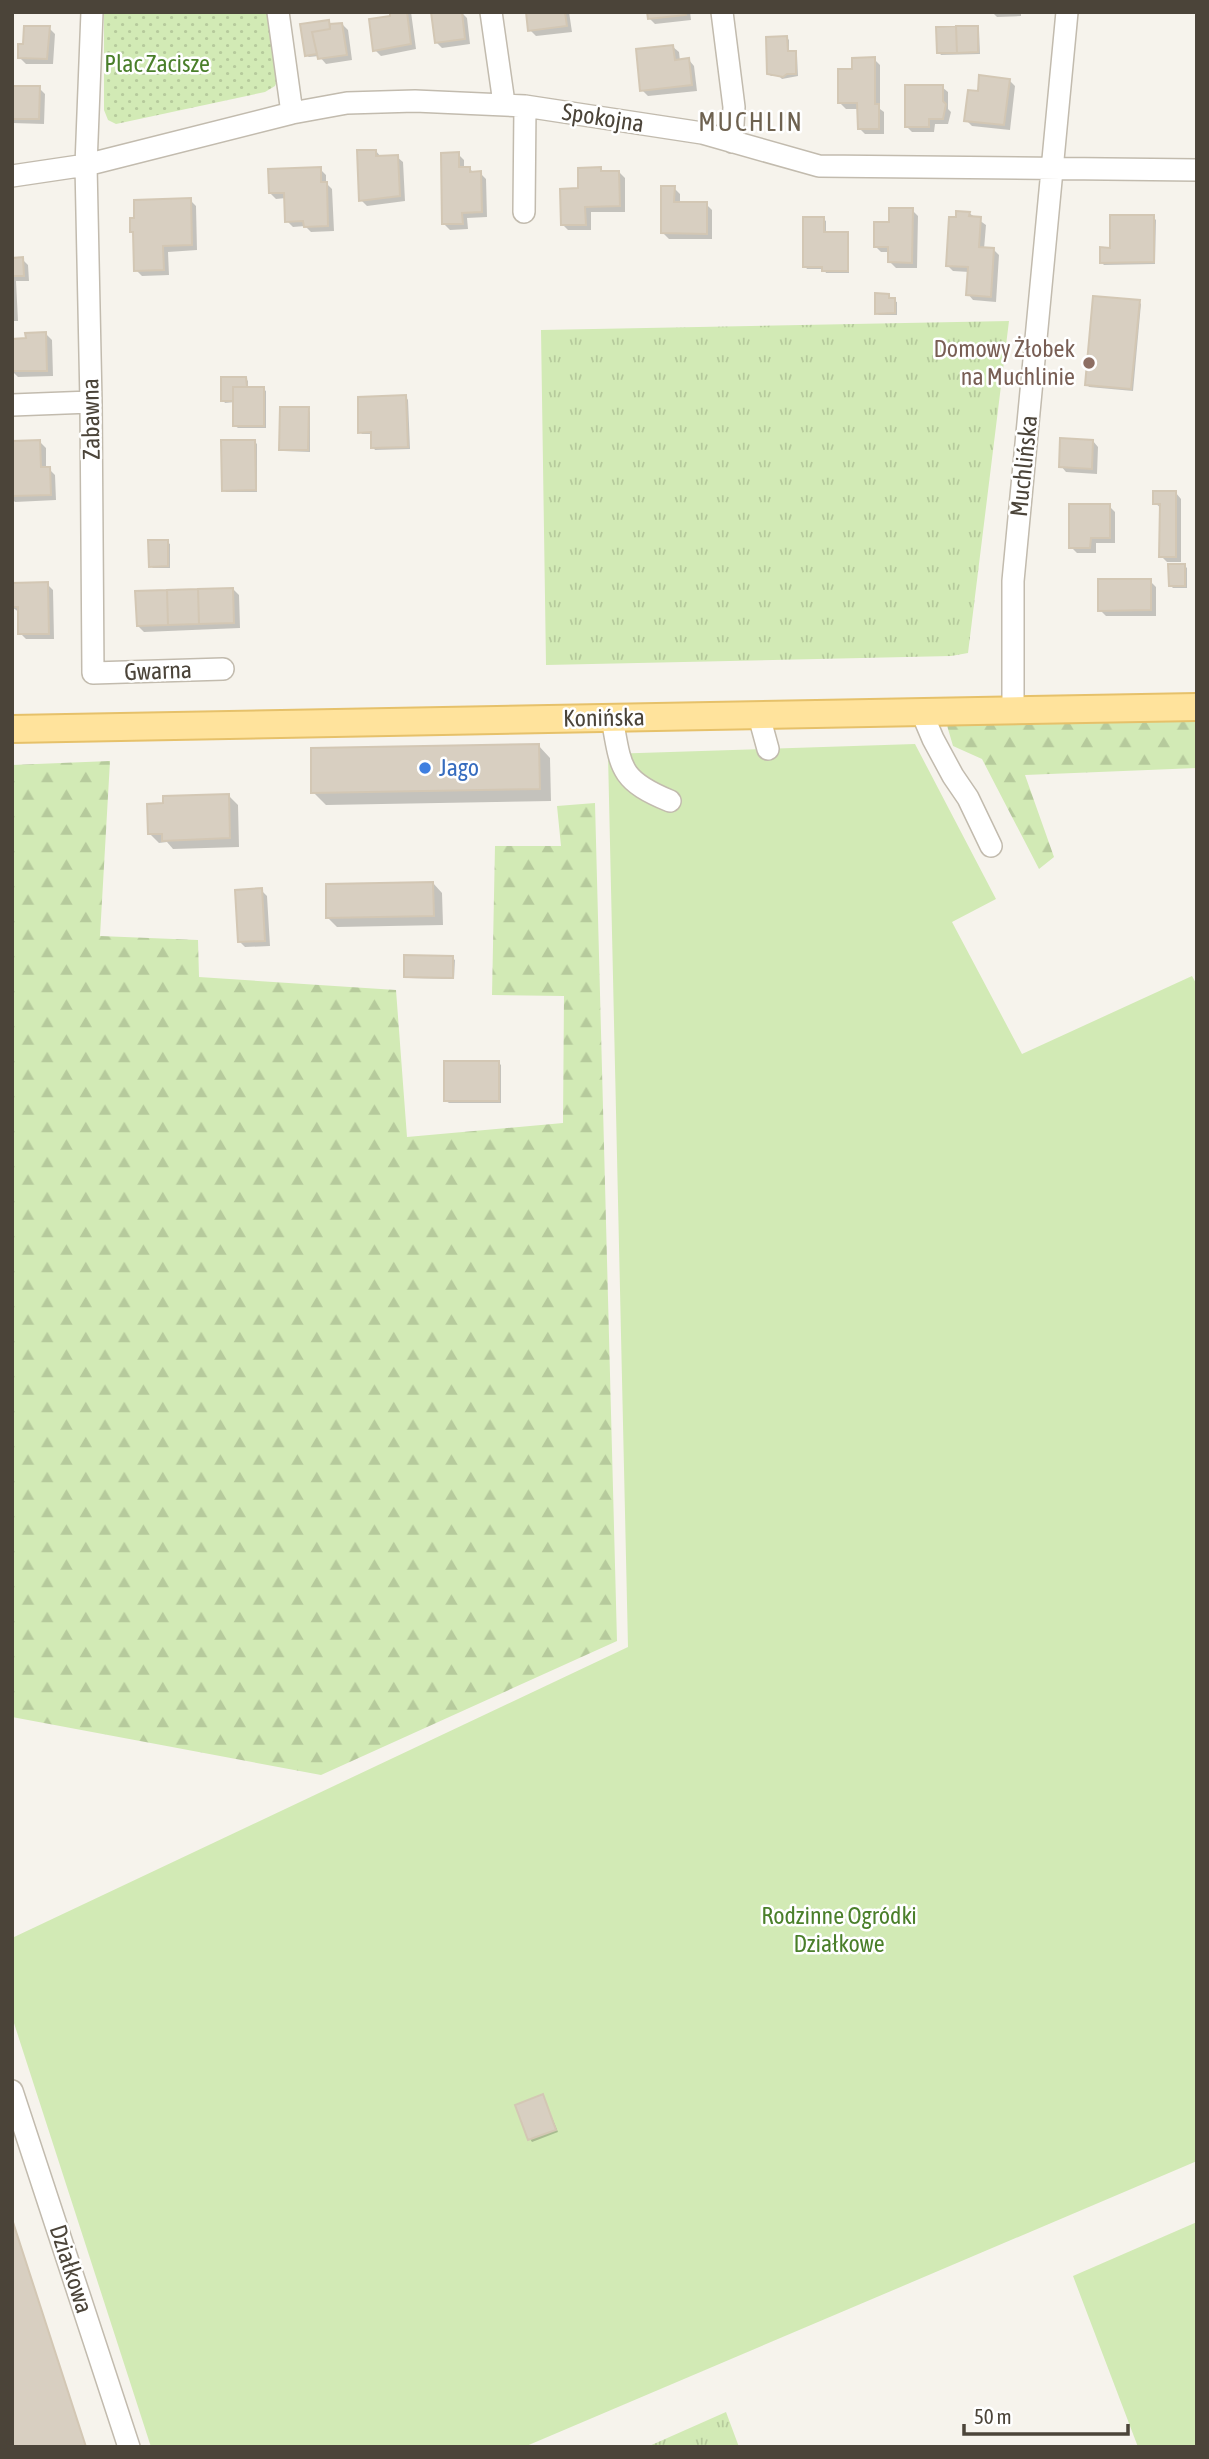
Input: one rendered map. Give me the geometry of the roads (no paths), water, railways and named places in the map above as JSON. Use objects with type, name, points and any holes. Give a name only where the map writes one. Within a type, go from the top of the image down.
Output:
[{"type":"main road","name":"Konińska","points":[[12,729],[1197,707]]},
{"type":"street","name":"Zabawna","points":[[92,12],[86,165],[93,673]]},
{"type":"street","points":[[278,12],[292,113]]},
{"type":"street","points":[[491,12],[515,105],[524,212]]},
{"type":"street","points":[[722,12],[734,107],[732,142]]},
{"type":"street","name":"Muchlińska","points":[[1013,711],[1013,581],[1067,12]]},
{"type":"street","name":"Spokojna","points":[[12,176],[86,165],[292,113],[347,103],[415,101],[515,105],[702,133],[819,166],[1197,170]]},
{"type":"street","points":[[12,405],[91,402]]},
{"type":"street","name":"Gwarna","points":[[93,673],[223,669]]},
{"type":"street","points":[[922,713],[933,739],[968,798],[991,846]]},
{"type":"street","points":[[759,716],[768,749]]},
{"type":"street","points":[[612,718],[620,763],[625,772],[643,788],[670,801]]},
{"type":"street","name":"Działkowa","points":[[12,2091],[129,2447]]},
{"type":"place","name":"Domowy Żłobek na Muchlinie","points":[[1089,363]]},
{"type":"place","name":"Jago","points":[[425,768]]},
{"type":"district","name":"MUCHLIN","points":[[751,122]]},
{"type":"park label","name":"Plac Zacisze","points":[[157,64]]},
{"type":"park label","name":"Rodzinne Ogródki Działkowe","points":[[839,1930]]}]
